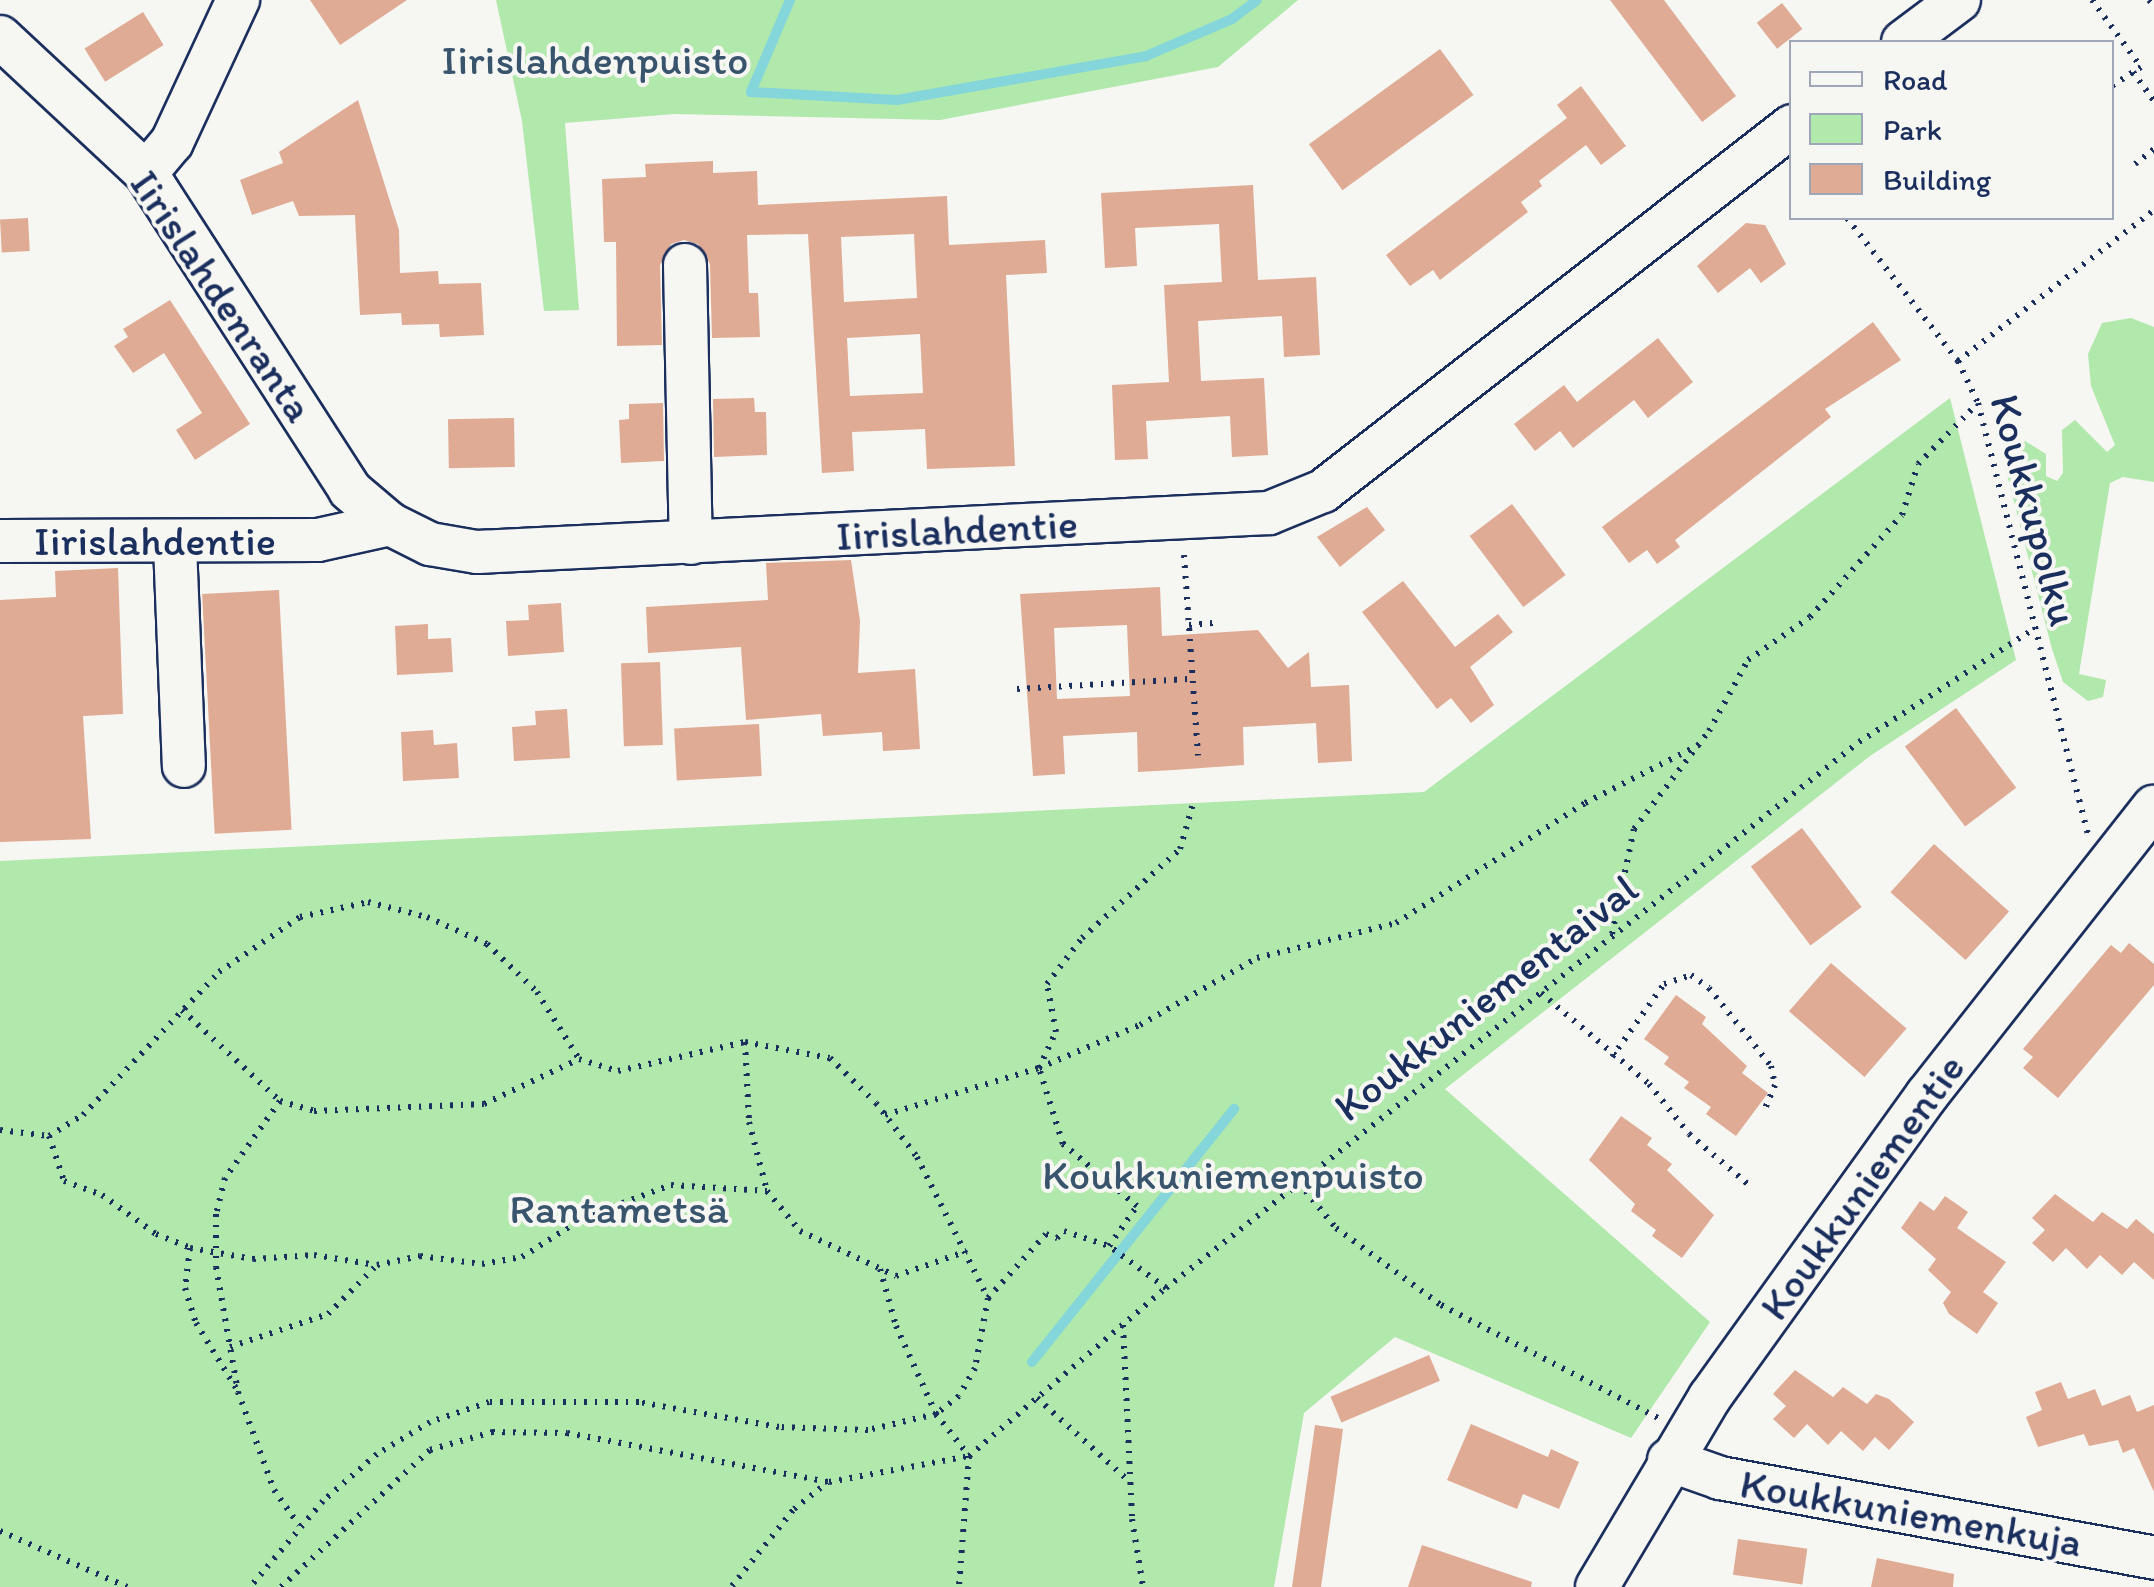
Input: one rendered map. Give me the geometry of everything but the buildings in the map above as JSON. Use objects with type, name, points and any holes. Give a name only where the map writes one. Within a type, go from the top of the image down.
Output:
[{"type":"street","points":[[146,173],[172,142],[238,0]]},
{"type":"street","points":[[1906,40],[1959,0]]},
{"type":"street","name":"Iirislahdenranta","points":[[0,38],[146,173],[350,490],[390,524]]},
{"type":"street","name":"Iirislahdentie","points":[[0,541],[175,545],[318,540],[390,524],[430,544],[478,552],[1269,514],[1323,491],[1789,128]]},
{"type":"street","points":[[685,265],[691,543]]},
{"type":"street","points":[[175,545],[184,766]]},
{"type":"street","name":"Koukkuniementie","points":[[1597,1587],[1666,1440],[1927,1094],[2154,806]]},
{"type":"street","name":"Koukkuniemenkuja","points":[[1666,1440],[1720,1478],[2154,1558]]},
{"type":"path","points":[[2092,0],[2140,66],[2114,85]]},
{"type":"path","points":[[2149,0],[2154,6]]},
{"type":"path","points":[[2133,72],[2154,101]]},
{"type":"path","points":[[2134,164],[2154,150]]},
{"type":"path","points":[[1958,361],[2154,210]]},
{"type":"path","name":"Koukkupolku","points":[[1849,220],[1958,361],[1978,403],[2094,852]]},
{"type":"path","points":[[1612,937],[1634,830],[1699,745],[1748,660],[1810,617],[1902,516],[1918,464],[1978,403]]},
{"type":"path","points":[[1181,520],[1198,756]]},
{"type":"path","points":[[1189,625],[1214,623]]},
{"type":"path","name":"Koukkuniementaival","points":[[970,1456],[1166,1288],[1859,742],[2035,628]]},
{"type":"path","points":[[1017,689],[1193,678]]},
{"type":"path","points":[[885,1114],[1039,1068],[1140,1025],[1257,958],[1396,923],[1585,804],[1699,745]]},
{"type":"path","points":[[1108,1246],[1137,1206],[1063,1144],[1039,1068],[1056,1032],[1047,984],[1082,938],[1180,849],[1193,804]]},
{"type":"path","points":[[0,1130],[49,1136],[84,1115],[219,972],[300,916],[368,902],[428,917],[487,944],[537,992],[580,1059],[618,1072],[744,1042],[830,1058],[885,1114],[917,1157],[968,1251],[988,1298]]},
{"type":"path","points":[[1612,1057],[1664,984],[1691,975],[1709,988],[1772,1066],[1775,1085],[1765,1108]]},
{"type":"path","points":[[1541,993],[1612,1057],[1650,1084],[1689,1134],[1750,1186]]},
{"type":"path","points":[[182,1010],[280,1101],[314,1111],[484,1104],[580,1059]]},
{"type":"path","points":[[744,1042],[749,1122],[767,1191],[800,1230],[896,1276],[968,1251]]},
{"type":"path","points":[[280,1101],[225,1178],[216,1256],[238,1392],[274,1490],[300,1526]]},
{"type":"path","points":[[49,1136],[64,1180],[102,1195],[156,1234],[216,1256],[314,1255],[377,1266],[420,1256],[482,1264],[522,1257],[582,1218],[670,1185],[767,1191]]},
{"type":"path","points":[[1299,1183],[1336,1228],[1441,1306],[1666,1440]]},
{"type":"path","points":[[250,1587],[300,1526],[377,1454],[430,1422],[488,1402],[640,1402],[779,1427],[868,1430],[936,1414],[959,1396],[974,1368],[988,1298],[1046,1234],[1057,1238],[1064,1231],[1108,1246],[1166,1288]]},
{"type":"path","points":[[190,1248],[185,1288],[196,1323],[238,1392]]},
{"type":"path","points":[[230,1347],[328,1314],[377,1266]]},
{"type":"path","points":[[880,1270],[896,1326],[936,1414],[970,1456],[959,1587]]},
{"type":"path","points":[[1123,1325],[1130,1482],[1143,1587]]},
{"type":"path","points":[[1037,1398],[1130,1482]]},
{"type":"path","points":[[281,1587],[430,1450],[492,1432],[567,1433],[829,1482],[970,1456]]},
{"type":"path","points":[[732,1586],[794,1509],[829,1482]]},
{"type":"path","points":[[0,1530],[127,1587]]},
{"type":"green space","name":"Iirislahdenpuisto","points":[[496,0],[1298,0],[1218,67],[940,120],[674,114],[565,123],[579,310],[544,311],[522,121]]},
{"type":"green space","points":[[2131,318],[2154,327],[2154,482],[2123,477],[2110,483],[2079,674],[2106,680],[2103,697],[2088,701],[2063,682],[2005,467],[2010,450],[2025,441],[2046,454],[2046,476],[2057,481],[2063,473],[2062,430],[2075,420],[2107,452],[2115,445],[2091,386],[2088,354],[2102,323]]},
{"type":"green space","points":[[1950,398],[2016,660],[1870,756],[1445,1089],[1710,1322],[1631,1438],[1395,1337],[1304,1413],[1274,1587],[0,1587],[0,861],[1424,792]]},
{"type":"waterway","points":[[790,0],[751,92],[897,100],[1146,56],[1232,19],[1257,0]]},
{"type":"waterway","points":[[1032,1362],[1234,1109]]},
{"type":"park label","name":"Koukkuniemenpuisto","points":[[1233,1175]]},
{"type":"park label","name":"Rantametsä","points":[[619,1209]]}]
